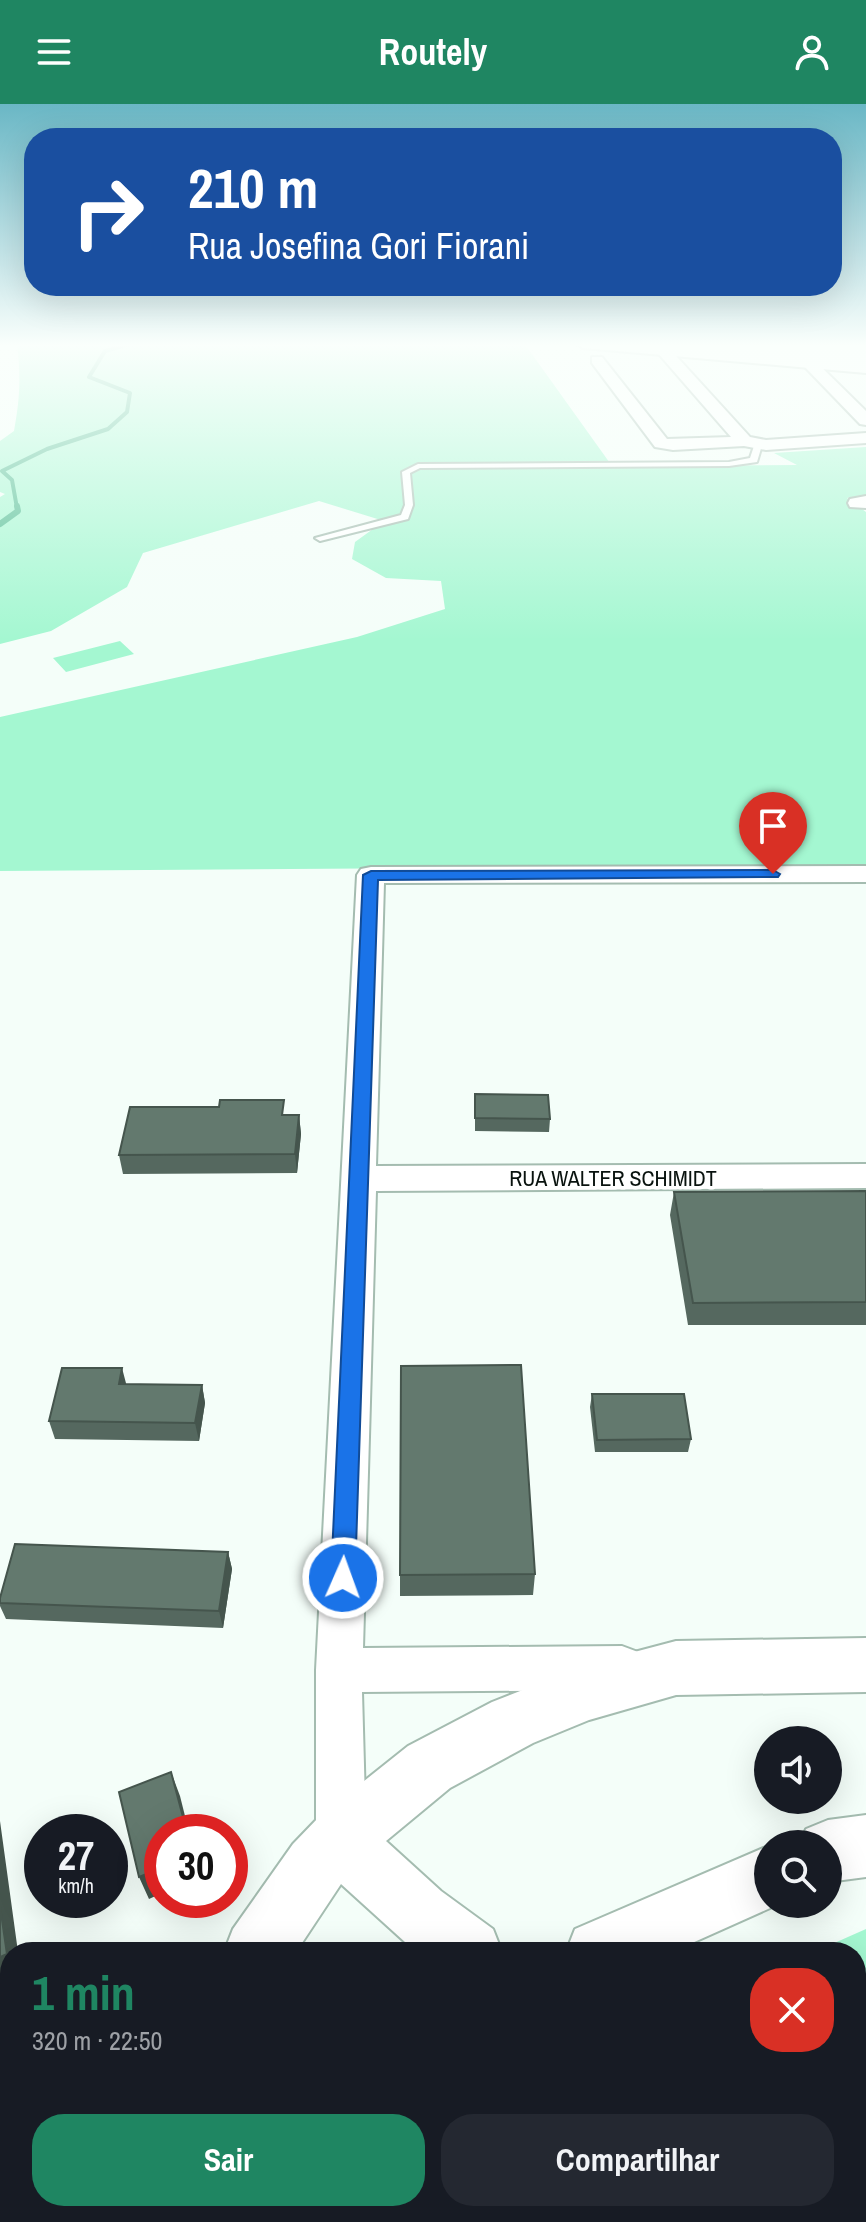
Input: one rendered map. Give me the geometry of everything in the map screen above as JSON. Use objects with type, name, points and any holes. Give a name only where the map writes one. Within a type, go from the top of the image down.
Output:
[{"type":"street","points":[[660,442],[673,445],[778,442]]},
{"type":"street","points":[[455,1942],[425,1922],[377,1879],[341,1839],[339,1670],[371,875],[866,874]]},
{"type":"street","name":"RUA WALTER SCHIMIDT","points":[[360,1179],[866,1176]]},
{"type":"street","points":[[339,1670],[866,1665]]},
{"type":"street","points":[[264,1942],[315,1866],[341,1839],[429,1767],[513,1722],[589,1692],[676,1668]]},
{"type":"street","points":[[842,1849],[866,1846]]},
{"type":"street","points":[[621,1942],[754,1883]]},
{"type":"lane","points":[[320,538],[405,517],[409,505],[406,472],[418,466],[729,464],[754,460],[751,443]]},
{"type":"green space","points":[[0,442],[595,442],[612,466],[797,465],[774,453],[866,447],[866,495],[847,498],[866,512],[866,865],[0,871],[0,717],[357,637],[445,609],[441,581],[386,578],[352,559],[355,542],[384,521],[319,501],[143,553],[127,587],[51,631],[0,644],[0,497],[5,494],[0,492]]},
{"type":"green space","points":[[120,641],[134,654],[66,672],[53,658]]},
{"type":"green space","points":[[866,1929],[866,1942],[837,1942]]},
{"type":"building","points":[[475,1094],[548,1095],[550,1119],[475,1118]]},
{"type":"building","points":[[220,1100],[284,1100],[282,1115],[299,1115],[295,1154],[119,1155],[130,1107],[219,1107]]},
{"type":"building","points":[[866,1191],[866,1302],[693,1303],[674,1192]]},
{"type":"building","points":[[521,1365],[535,1574],[400,1575],[401,1366]]},
{"type":"building","points":[[62,1368],[122,1368],[119,1384],[202,1385],[195,1423],[49,1421]]},
{"type":"building","points":[[592,1394],[684,1394],[691,1439],[597,1440]]},
{"type":"building","points":[[15,1544],[228,1552],[219,1611],[0,1603]]},
{"type":"building","points":[[171,1772],[182,1814],[144,1814],[144,1875],[139,1877],[128,1830],[128,1814],[124,1814],[119,1792]]},
{"type":"building","points":[[0,1906],[5,1942],[0,1942]]},
{"type":"waterway","points":[[17,508],[12,480],[2,471],[69,442]]},
{"type":"waterway","points":[[0,524],[18,511],[17,506]]},
{"type":"route","points":[[343,1578],[371,875],[773,874]]}]
